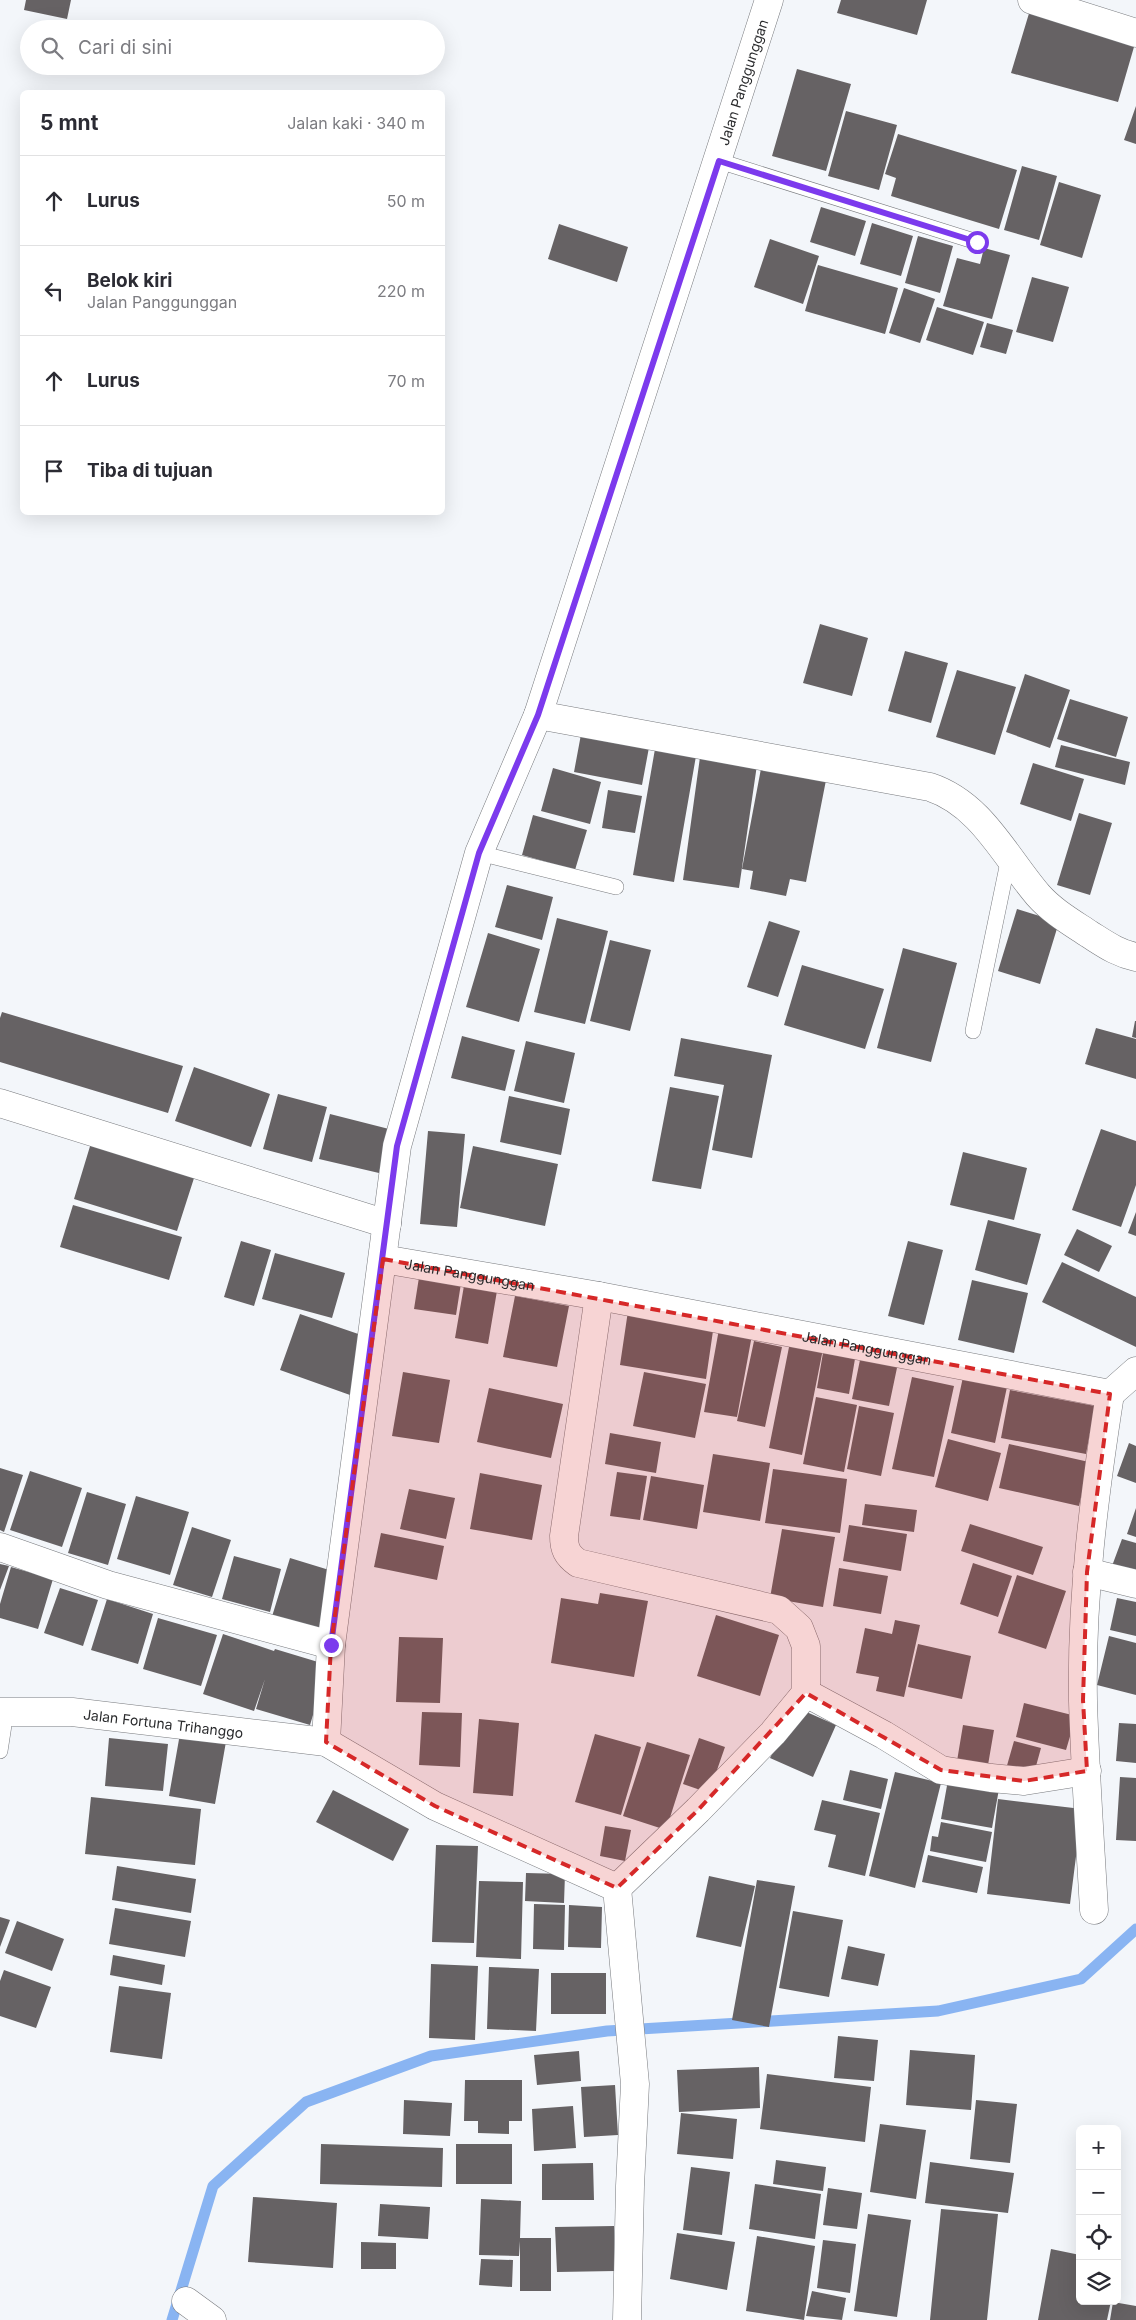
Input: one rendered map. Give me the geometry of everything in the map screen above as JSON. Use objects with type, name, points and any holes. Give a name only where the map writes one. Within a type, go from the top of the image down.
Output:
[{"type":"street","name":"Jalan Panggunggan","points":[[769,0],[719,161],[538,715],[479,853],[397,1146],[383,1259],[599,1296],[1110,1394]]},
{"type":"street","points":[[1032,0],[1136,33]]},
{"type":"street","points":[[538,715],[930,786],[945,792],[969,808],[1037,894],[1059,914],[1119,953],[1136,957]]},
{"type":"street","points":[[0,1103],[387,1224]]},
{"type":"street","points":[[383,1259],[331,1645],[326,1742],[434,1806],[617,1888]]},
{"type":"street","points":[[599,1296],[564,1536],[564,1548],[570,1557],[578,1563],[779,1610],[799,1628],[806,1646],[806,1693],[773,1733],[698,1810],[617,1888]]},
{"type":"street","points":[[1094,1910],[1083,1700],[1088,1572],[1094,1499],[1110,1394],[1136,1371]]},
{"type":"street","points":[[0,1547],[108,1585],[331,1645]]},
{"type":"street","points":[[1088,1572],[1136,1584]]},
{"type":"street","points":[[806,1693],[884,1735],[941,1770],[1024,1781],[1087,1771]]},
{"type":"street","name":"Jalan Fortuna Trihanggo","points":[[3,1712],[72,1712],[326,1742]]},
{"type":"street","points":[[617,1888],[635,2084],[630,2186],[627,2320]]},
{"type":"street","points":[[186,2301],[212,2320]]},
{"type":"lane","points":[[719,161],[977,242]]},
{"type":"lane","points":[[479,853],[616,887]]},
{"type":"lane","points":[[973,1031],[1009,857]]},
{"type":"lane","points":[[0,1751],[3,1712]]},
{"type":"highlighted area","points":[[383,1259],[1110,1394],[1087,1572],[1083,1700],[1087,1771],[1024,1781],[941,1770],[806,1693],[698,1810],[617,1888],[435,1806],[326,1742],[331,1645]]},
{"type":"building","points":[[26,0],[71,0],[67,19],[24,10]]},
{"type":"building","points":[[841,0],[927,0],[917,35],[837,13]]},
{"type":"building","points":[[1030,10],[1136,40],[1118,102],[1011,73]]},
{"type":"building","points":[[797,69],[851,84],[826,171],[772,156]]},
{"type":"building","points":[[1136,106],[1136,144],[1124,140]]},
{"type":"building","points":[[846,111],[897,125],[879,190],[828,176]]},
{"type":"building","points":[[898,134],[1017,170],[999,229],[891,196],[896,178],[885,174]]},
{"type":"building","points":[[1022,166],[1057,176],[1039,240],[1004,230]]},
{"type":"building","points":[[1059,182],[1101,195],[1082,258],[1040,245]]},
{"type":"building","points":[[821,207],[866,221],[855,256],[810,242]]},
{"type":"building","points":[[872,223],[913,236],[901,276],[860,264]]},
{"type":"building","points":[[559,224],[628,247],[617,282],[548,259]]},
{"type":"building","points":[[918,236],[953,246],[940,293],[905,283]]},
{"type":"building","points":[[770,239],[819,256],[803,304],[754,287]]},
{"type":"building","points":[[984,248],[1010,255],[992,319],[943,306],[957,258],[980,264]]},
{"type":"building","points":[[818,265],[898,288],[885,334],[805,311]]},
{"type":"building","points":[[1032,277],[1069,287],[1053,342],[1016,332]]},
{"type":"building","points":[[904,288],[935,299],[920,343],[889,333]]},
{"type":"building","points":[[937,307],[984,322],[973,355],[926,340]]},
{"type":"building","points":[[987,323],[1013,330],[1006,354],[980,347]]},
{"type":"building","points":[[820,624],[868,638],[852,696],[803,683]]},
{"type":"building","points":[[905,651],[948,663],[931,723],[888,711]]},
{"type":"building","points":[[957,670],[1016,687],[995,755],[936,737]]},
{"type":"building","points":[[1025,674],[1070,690],[1050,748],[1006,732]]},
{"type":"building","points":[[1070,699],[1128,717],[1116,757],[1057,739]]},
{"type":"building","points":[[582,729],[650,742],[642,785],[574,772]]},
{"type":"building","points":[[1061,745],[1130,762],[1125,785],[1055,767]]},
{"type":"building","points":[[655,749],[696,756],[674,882],[633,875]]},
{"type":"building","points":[[701,750],[758,758],[739,888],[683,880]]},
{"type":"building","points":[[763,758],[828,770],[806,882],[790,879],[786,896],[750,889],[753,871],[742,869]]},
{"type":"building","points":[[1033,763],[1084,779],[1071,821],[1020,804]]},
{"type":"building","points":[[553,768],[601,782],[590,824],[541,811]]},
{"type":"building","points":[[608,790],[642,796],[635,833],[602,828]]},
{"type":"building","points":[[1079,813],[1112,823],[1090,895],[1057,885]]},
{"type":"building","points":[[533,815],[587,830],[575,870],[522,855]]},
{"type":"building","points":[[507,885],[553,897],[542,940],[495,927]]},
{"type":"building","points":[[1017,909],[1059,922],[1040,984],[998,971]]},
{"type":"building","points":[[557,918],[608,931],[585,1024],[534,1012]]},
{"type":"building","points":[[769,921],[800,931],[778,997],[747,987]]},
{"type":"building","points":[[488,933],[540,949],[519,1022],[466,1007]]},
{"type":"building","points":[[610,940],[651,950],[630,1031],[590,1021]]},
{"type":"building","points":[[903,948],[957,963],[931,1062],[877,1048]]},
{"type":"building","points":[[802,965],[884,989],[865,1049],[784,1025]]},
{"type":"building","points":[[2,1012],[183,1066],[168,1113],[0,1062],[0,1018]]},
{"type":"building","points":[[1136,1021],[1136,1038],[1132,1037]]},
{"type":"building","points":[[1096,1028],[1136,1039],[1136,1079],[1085,1064]]},
{"type":"building","points":[[462,1036],[515,1050],[505,1091],[451,1078]]},
{"type":"building","points":[[681,1038],[772,1055],[752,1158],[712,1150],[724,1085],[674,1076]]},
{"type":"building","points":[[526,1041],[575,1053],[564,1103],[514,1091]]},
{"type":"building","points":[[194,1067],[270,1094],[251,1147],[175,1121]]},
{"type":"building","points":[[670,1087],[719,1096],[701,1189],[652,1181]]},
{"type":"building","points":[[278,1094],[327,1107],[312,1162],[263,1149]]},
{"type":"building","points":[[509,1096],[570,1109],[561,1155],[500,1142]]},
{"type":"building","points":[[330,1114],[389,1129],[379,1173],[319,1159]]},
{"type":"building","points":[[1101,1129],[1136,1141],[1136,1185],[1121,1227],[1072,1210]]},
{"type":"building","points":[[428,1131],[465,1134],[457,1227],[420,1224]]},
{"type":"building","points":[[91,1143],[195,1175],[177,1231],[74,1199]]},
{"type":"building","points":[[473,1146],[558,1164],[545,1226],[460,1208]]},
{"type":"building","points":[[963,1152],[1027,1168],[1014,1220],[950,1205]]},
{"type":"building","points":[[73,1205],[182,1237],[169,1280],[60,1247]]},
{"type":"building","points":[[1136,1212],[1136,1236],[1128,1233]]},
{"type":"building","points":[[988,1220],[1041,1234],[1027,1285],[975,1270]]},
{"type":"building","points":[[1077,1229],[1112,1246],[1099,1272],[1064,1255]]},
{"type":"building","points":[[241,1241],[271,1250],[254,1306],[224,1297]]},
{"type":"building","points":[[908,1241],[943,1250],[924,1325],[888,1316]]},
{"type":"building","points":[[275,1253],[345,1273],[332,1318],[262,1299]]},
{"type":"building","points":[[1062,1262],[1136,1297],[1136,1347],[1042,1302]]},
{"type":"building","points":[[420,1271],[462,1277],[456,1315],[414,1309]]},
{"type":"building","points":[[466,1274],[499,1279],[488,1344],[455,1338]]},
{"type":"building","points":[[972,1280],[1028,1293],[1014,1353],[958,1340]]},
{"type":"building","points":[[515,1296],[569,1306],[557,1367],[503,1357]]},
{"type":"building","points":[[628,1311],[714,1324],[706,1379],[620,1365]]},
{"type":"building","points":[[300,1314],[370,1338],[350,1395],[280,1370]]},
{"type":"building","points":[[719,1329],[752,1335],[737,1417],[704,1412]]},
{"type":"building","points":[[754,1341],[782,1347],[765,1427],[737,1421]]},
{"type":"building","points":[[790,1342],[823,1349],[802,1455],[769,1448]]},
{"type":"building","points":[[824,1347],[856,1353],[849,1394],[817,1388]]},
{"type":"building","points":[[861,1355],[898,1363],[889,1406],[852,1399]]},
{"type":"building","points":[[403,1372],[450,1380],[439,1443],[392,1436]]},
{"type":"building","points":[[644,1372],[706,1384],[695,1438],[633,1426]]},
{"type":"building","points":[[912,1377],[954,1386],[934,1477],[892,1469]]},
{"type":"building","points":[[963,1377],[1007,1387],[995,1443],[951,1433]]},
{"type":"building","points":[[489,1388],[563,1404],[551,1458],[477,1442]]},
{"type":"building","points":[[1010,1390],[1095,1406],[1086,1454],[1001,1438]]},
{"type":"building","points":[[816,1397],[857,1405],[844,1472],[803,1464]]},
{"type":"building","points":[[859,1406],[894,1413],[881,1476],[847,1469]]},
{"type":"building","points":[[610,1433],[661,1442],[656,1473],[605,1464]]},
{"type":"building","points":[[948,1439],[1001,1453],[988,1501],[935,1487]]},
{"type":"building","points":[[1129,1443],[1136,1446],[1136,1483],[1117,1476]]},
{"type":"building","points":[[1009,1444],[1089,1462],[1079,1506],[999,1488]]},
{"type":"building","points":[[713,1454],[770,1463],[760,1521],[703,1512]]},
{"type":"building","points":[[0,1468],[23,1475],[4,1532],[0,1530]]},
{"type":"building","points":[[773,1469],[847,1479],[840,1533],[765,1523]]},
{"type":"building","points":[[30,1471],[82,1488],[62,1547],[10,1530]]},
{"type":"building","points":[[617,1472],[647,1476],[640,1520],[610,1516]]},
{"type":"building","points":[[480,1473],[542,1485],[532,1540],[470,1529]]},
{"type":"building","points":[[651,1476],[704,1485],[697,1529],[643,1520]]},
{"type":"building","points":[[409,1489],[455,1498],[446,1539],[400,1529]]},
{"type":"building","points":[[87,1492],[126,1504],[108,1565],[68,1553]]},
{"type":"building","points":[[136,1496],[189,1512],[170,1575],[117,1559]]},
{"type":"building","points":[[865,1504],[917,1510],[914,1532],[862,1525]]},
{"type":"building","points":[[1136,1508],[1136,1537],[1127,1534]]},
{"type":"building","points":[[970,1524],[1043,1547],[1033,1575],[961,1551]]},
{"type":"building","points":[[849,1525],[907,1534],[901,1571],[843,1561]]},
{"type":"building","points":[[192,1527],[231,1540],[212,1597],[173,1585]]},
{"type":"building","points":[[782,1529],[835,1537],[823,1607],[770,1598]]},
{"type":"building","points":[[381,1533],[444,1546],[437,1580],[374,1567]]},
{"type":"building","points":[[1122,1539],[1136,1543],[1136,1574],[1112,1566]]},
{"type":"building","points":[[234,1556],[281,1569],[270,1612],[222,1599]]},
{"type":"building","points":[[290,1558],[339,1573],[319,1638],[270,1623]]},
{"type":"building","points":[[973,1563],[1012,1576],[998,1617],[960,1604]]},
{"type":"building","points":[[0,1564],[9,1566],[0,1590]]},
{"type":"building","points":[[11,1567],[53,1579],[38,1629],[0,1618],[0,1604]]},
{"type":"building","points":[[839,1568],[888,1576],[881,1614],[833,1606]]},
{"type":"building","points":[[1017,1575],[1066,1591],[1046,1649],[998,1633]]},
{"type":"building","points":[[60,1588],[98,1600],[83,1646],[44,1633]]},
{"type":"building","points":[[600,1593],[648,1601],[634,1677],[551,1663],[561,1598],[598,1604]]},
{"type":"building","points":[[1117,1598],[1136,1602],[1136,1636],[1110,1630]]},
{"type":"building","points":[[107,1599],[153,1614],[138,1664],[91,1650]]},
{"type":"building","points":[[716,1615],[779,1635],[760,1696],[697,1676]]},
{"type":"building","points":[[158,1618],[217,1635],[201,1686],[143,1669]]},
{"type":"building","points":[[895,1620],[920,1625],[904,1697],[876,1691],[879,1677],[856,1673],[865,1628],[892,1634]]},
{"type":"building","points":[[223,1634],[274,1651],[275,1649],[328,1665],[310,1725],[256,1709],[265,1679],[254,1711],[203,1694]]},
{"type":"building","points":[[1109,1636],[1136,1643],[1136,1695],[1097,1685]]},
{"type":"building","points":[[399,1637],[443,1638],[440,1703],[396,1702]]},
{"type":"building","points":[[918,1644],[971,1656],[962,1699],[908,1687]]},
{"type":"building","points":[[1024,1703],[1076,1716],[1066,1750],[1016,1737]]},
{"type":"building","points":[[802,1710],[836,1725],[813,1777],[770,1758],[789,1718]]},
{"type":"building","points":[[422,1712],[462,1713],[460,1767],[419,1765]]},
{"type":"building","points":[[479,1719],[519,1723],[513,1796],[473,1793]]},
{"type":"building","points":[[1119,1723],[1136,1724],[1136,1763],[1116,1761]]},
{"type":"building","points":[[963,1725],[994,1730],[988,1765],[957,1761]]},
{"type":"building","points":[[181,1728],[227,1736],[215,1804],[169,1796]]},
{"type":"building","points":[[595,1734],[641,1747],[621,1815],[575,1802]]},
{"type":"building","points":[[109,1738],[168,1744],[163,1791],[105,1786]]},
{"type":"building","points":[[699,1738],[725,1747],[709,1793],[683,1784]]},
{"type":"building","points":[[1014,1741],[1041,1748],[1033,1777],[1006,1769]]},
{"type":"building","points":[[647,1742],[690,1755],[666,1830],[623,1816]]},
{"type":"building","points":[[850,1770],[888,1779],[881,1809],[843,1800]]},
{"type":"building","points":[[895,1772],[941,1783],[915,1888],[869,1876]]},
{"type":"building","points":[[1120,1777],[1136,1778],[1136,1841],[1116,1840]]},
{"type":"building","points":[[948,1780],[999,1789],[992,1828],[941,1819]]},
{"type":"building","points":[[333,1790],[409,1829],[393,1861],[316,1822]]},
{"type":"building","points":[[91,1797],[201,1809],[195,1865],[85,1854]]},
{"type":"building","points":[[998,1799],[1082,1809],[1070,1904],[987,1894]]},
{"type":"building","points":[[822,1800],[880,1813],[865,1876],[828,1867],[836,1835],[814,1830]]},
{"type":"building","points":[[941,1822],[992,1832],[986,1862],[930,1851],[932,1836],[938,1837]]},
{"type":"building","points":[[605,1826],[631,1830],[625,1861],[600,1856]]},
{"type":"building","points":[[436,1845],[478,1846],[474,1943],[432,1942]]},
{"type":"building","points":[[928,1855],[983,1867],[977,1893],[922,1882]]},
{"type":"building","points":[[117,1866],[196,1879],[191,1913],[112,1900]]},
{"type":"building","points":[[526,1873],[565,1874],[564,1903],[525,1901]]},
{"type":"building","points":[[709,1876],[755,1886],[741,1947],[696,1937]]},
{"type":"building","points":[[757,1880],[795,1886],[769,2027],[732,2020]]},
{"type":"building","points":[[479,1881],[523,1882],[521,1959],[476,1957]]},
{"type":"building","points":[[534,1904],[565,1905],[564,1950],[533,1949]]},
{"type":"building","points":[[569,1905],[602,1907],[601,1948],[568,1947]]},
{"type":"building","points":[[115,1908],[191,1921],[185,1957],[109,1944]]},
{"type":"building","points":[[793,1911],[843,1920],[829,1997],[779,1988]]},
{"type":"building","points":[[0,1917],[10,1920],[0,1947]]},
{"type":"building","points":[[17,1921],[64,1939],[52,1971],[5,1953]]},
{"type":"building","points":[[848,1946],[885,1954],[878,1986],[841,1979]]},
{"type":"building","points":[[113,1955],[165,1965],[162,1985],[110,1975]]},
{"type":"building","points":[[431,1964],[478,1966],[475,2040],[429,2038]]},
{"type":"building","points":[[489,1967],[539,1969],[536,2031],[487,2029]]},
{"type":"building","points":[[4,1970],[51,1987],[36,2028],[0,2016],[0,1981]]},
{"type":"building","points":[[551,1973],[606,1973],[606,2014],[551,2014]]},
{"type":"building","points":[[119,1986],[171,1993],[162,2059],[110,2052]]},
{"type":"building","points":[[838,2036],[878,2040],[874,2081],[834,2078]]},
{"type":"building","points":[[910,2050],[975,2055],[971,2110],[906,2105]]},
{"type":"building","points":[[579,2051],[581,2081],[537,2085],[534,2055]]},
{"type":"building","points":[[759,2067],[760,2108],[679,2112],[677,2070]]},
{"type":"building","points":[[767,2074],[871,2087],[865,2142],[760,2129]]},
{"type":"building","points":[[465,2080],[522,2080],[522,2121],[509,2121],[509,2134],[478,2133],[478,2121],[464,2121]]},
{"type":"building","points":[[615,2085],[618,2135],[584,2137],[581,2087]]},
{"type":"building","points":[[404,2100],[452,2103],[450,2136],[403,2134]]},
{"type":"building","points":[[976,2100],[1017,2104],[1010,2163],[970,2159]]},
{"type":"building","points":[[573,2106],[576,2148],[534,2151],[532,2109]]},
{"type":"building","points":[[681,2113],[737,2119],[733,2159],[677,2154]]},
{"type":"building","points":[[880,2124],[926,2130],[916,2199],[870,2192]]},
{"type":"building","points":[[321,2144],[443,2148],[442,2187],[320,2184]]},
{"type":"building","points":[[456,2144],[512,2144],[512,2184],[456,2184]]},
{"type":"building","points":[[776,2160],[826,2167],[823,2191],[773,2184]]},
{"type":"building","points":[[930,2162],[1014,2173],[1008,2213],[925,2203]]},
{"type":"building","points":[[593,2163],[594,2200],[542,2200],[542,2164]]},
{"type":"building","points":[[691,2167],[730,2172],[722,2235],[683,2230]]},
{"type":"building","points":[[755,2184],[821,2194],[815,2239],[749,2229]]},
{"type":"building","points":[[828,2188],[862,2193],[857,2229],[823,2225]]},
{"type":"building","points":[[253,2197],[337,2203],[333,2268],[248,2262]]},
{"type":"building","points":[[481,2199],[521,2201],[520,2238],[551,2238],[551,2291],[520,2291],[520,2241],[519,2256],[479,2255]]},
{"type":"building","points":[[380,2204],[430,2207],[428,2239],[378,2236]]},
{"type":"building","points":[[941,2209],[998,2214],[987,2320],[930,2320]]},
{"type":"building","points":[[868,2214],[911,2220],[897,2317],[854,2311]]},
{"type":"building","points":[[614,2226],[615,2271],[557,2272],[555,2227]]},
{"type":"building","points":[[677,2233],[735,2242],[727,2290],[670,2279]]},
{"type":"building","points":[[757,2236],[815,2246],[804,2320],[746,2311]]},
{"type":"building","points":[[823,2240],[856,2244],[850,2293],[817,2288]]},
{"type":"building","points":[[361,2242],[396,2243],[396,2269],[361,2269]]},
{"type":"building","points":[[1051,2249],[1076,2254],[1076,2305],[1110,2305],[1107,2320],[1038,2320]]},
{"type":"building","points":[[481,2259],[513,2260],[512,2287],[479,2285]]},
{"type":"building","points":[[812,2291],[846,2298],[842,2320],[806,2316]]},
{"type":"building","points":[[1121,2303],[1136,2306],[1136,2320],[1110,2320],[1112,2305],[1121,2305]]},
{"type":"waterway","points":[[172,2320],[213,2186],[306,2102],[431,2056],[607,2031],[938,2011],[1081,1979],[1136,1929]]},
{"type":"route","points":[[331,1645],[397,1146],[479,853],[538,715],[719,161],[977,242]]}]
